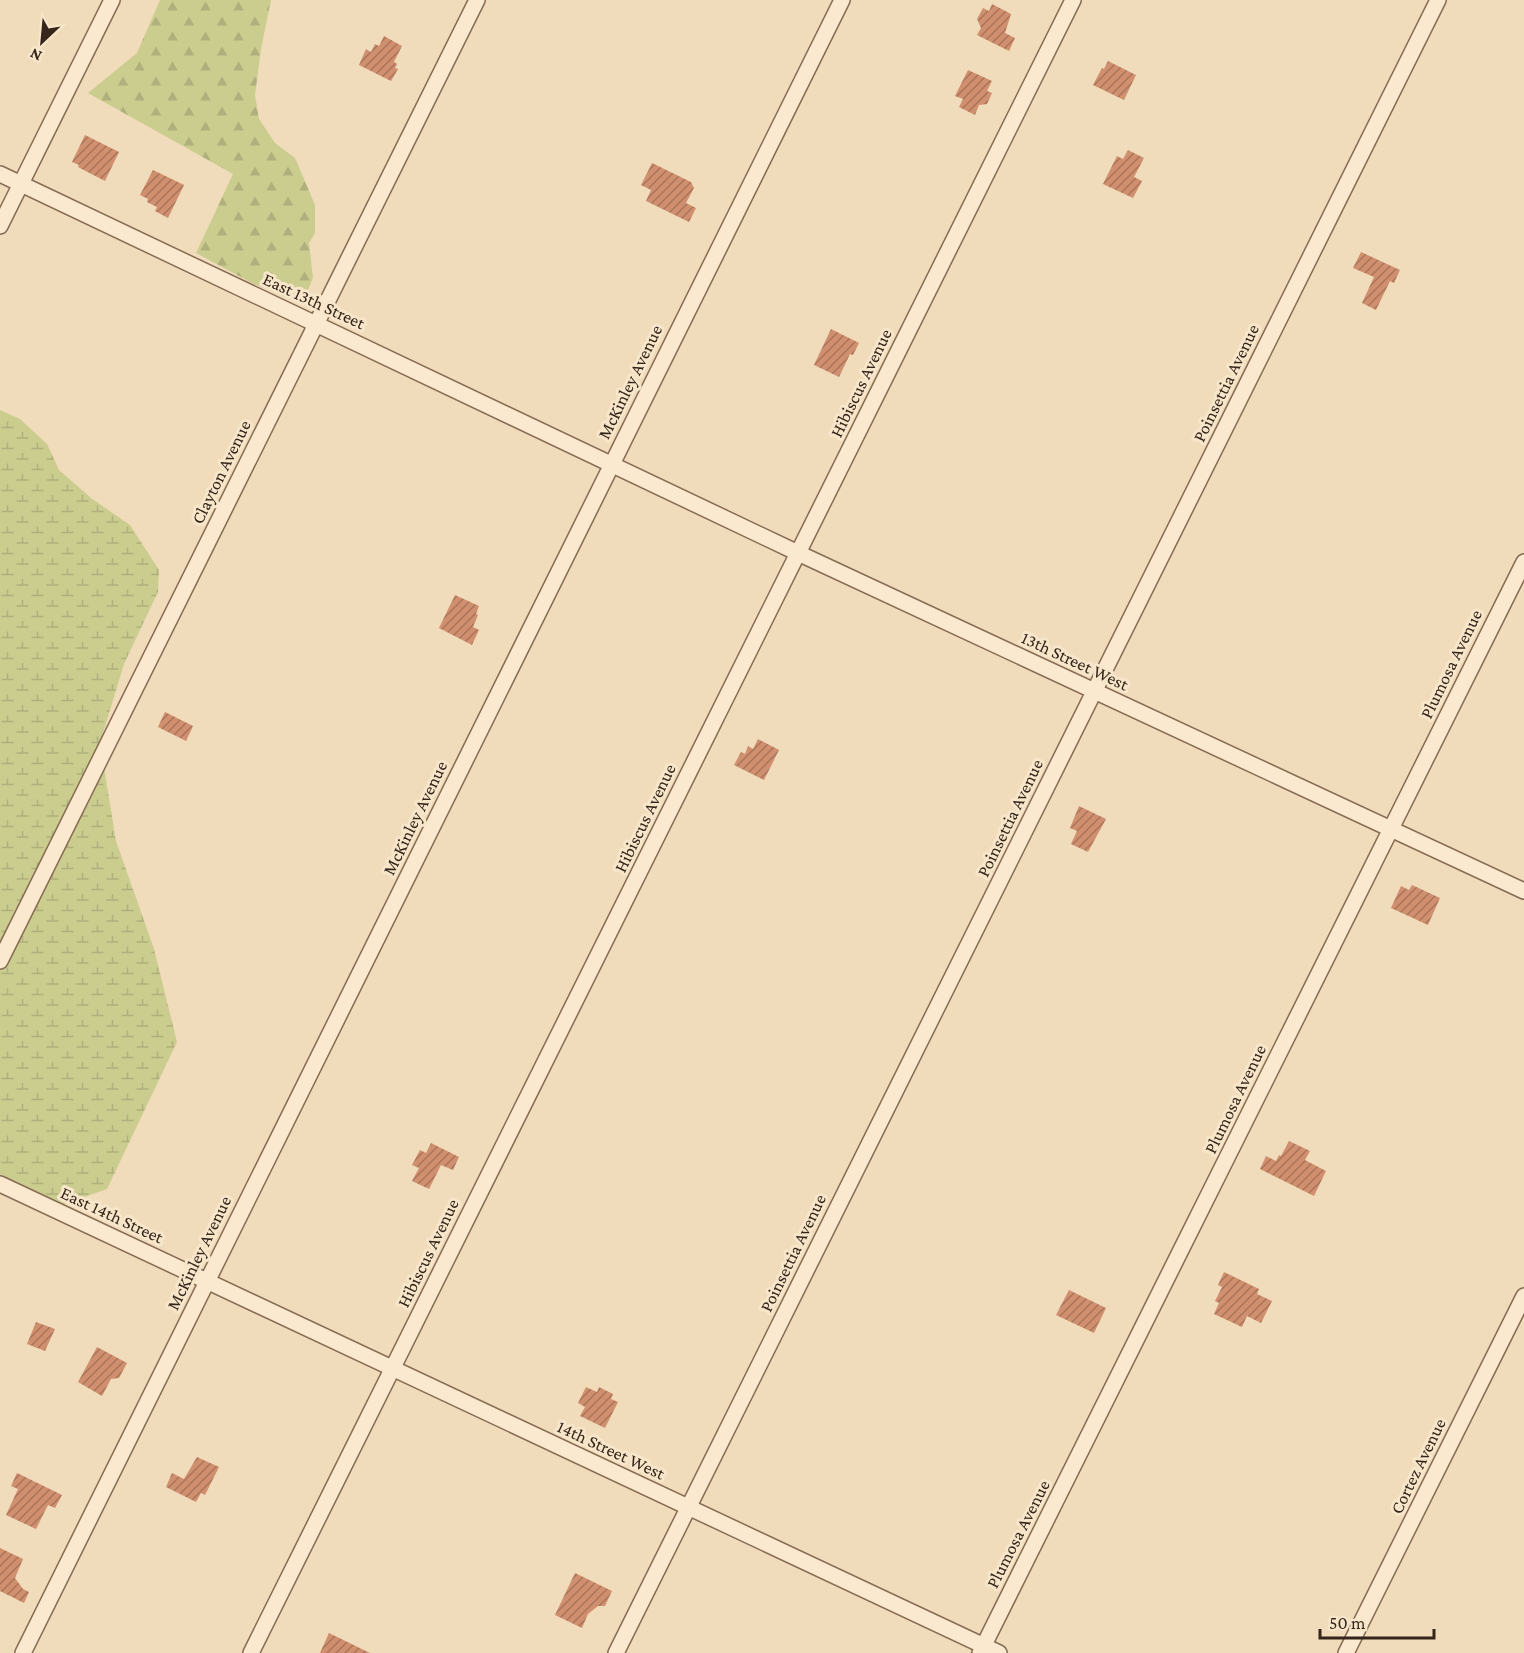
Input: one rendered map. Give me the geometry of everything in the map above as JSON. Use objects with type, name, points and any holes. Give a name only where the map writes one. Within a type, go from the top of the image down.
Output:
[{"type":"street","points":[[0,226],[112,0]]},
{"type":"street","name":"Clayton Avenue","points":[[0,961],[477,0]]},
{"type":"street","name":"McKinley Avenue","points":[[23,1653],[842,0]]},
{"type":"street","name":"Hibiscus Avenue","points":[[251,1653],[1073,0]]},
{"type":"street","name":"Poinsettia Avenue","points":[[616,1653],[1438,0]]},
{"type":"street","name":"East 13th Street","points":[[0,174],[611,464]]},
{"type":"street","name":"13th Street West","points":[[611,464],[1524,891]]},
{"type":"street","name":"Plumosa Avenue","points":[[981,1649],[1524,562]]},
{"type":"street","name":"East 14th Street","points":[[0,1184],[207,1282]]},
{"type":"street","name":"14th Street West","points":[[207,1282],[688,1508],[981,1649],[999,1653]]},
{"type":"street","name":"Cortez Avenue","points":[[1346,1653],[1524,1296]]},
{"type":"green space","points":[[160,0],[271,0],[255,95],[259,119],[275,143],[295,158],[315,205],[315,233],[309,243],[313,278],[302,304],[252,283],[196,253],[233,174],[88,93],[137,53]]},
{"type":"green space","points":[[0,410],[20,419],[47,444],[59,470],[91,498],[130,525],[159,570],[158,592],[124,664],[100,743],[116,841],[154,949],[177,1042],[107,1189],[47,1210],[0,1194]]},
{"type":"building","points":[[992,4],[1011,14],[1005,33],[1015,38],[1009,51],[977,35],[981,28],[977,19],[983,8],[989,11]]},
{"type":"building","points":[[384,36],[402,46],[394,62],[397,64],[395,68],[398,69],[391,81],[359,65],[366,49],[371,52],[375,44],[379,46]]},
{"type":"building","points":[[1108,61],[1136,75],[1124,100],[1093,85]]},
{"type":"building","points":[[968,70],[992,81],[987,91],[992,93],[987,104],[979,105],[975,115],[959,107],[963,99],[955,96]]},
{"type":"building","points":[[85,135],[119,152],[105,181],[72,162]]},
{"type":"building","points":[[1128,150],[1144,158],[1134,177],[1142,181],[1133,198],[1103,184],[1117,156],[1123,159]]},
{"type":"building","points":[[652,163],[691,182],[694,188],[686,203],[696,208],[689,222],[646,201],[651,190],[641,185]]},
{"type":"building","points":[[153,170],[184,185],[168,218],[155,211],[157,207],[140,195]]},
{"type":"building","points":[[1361,252],[1400,270],[1394,283],[1390,281],[1376,310],[1362,303],[1374,277],[1353,268]]},
{"type":"building","points":[[831,329],[859,343],[853,355],[850,354],[839,377],[814,365]]},
{"type":"building","points":[[455,595],[479,606],[473,627],[479,630],[472,645],[439,628]]},
{"type":"building","points":[[165,712],[193,726],[186,741],[158,727]]},
{"type":"building","points":[[758,739],[779,750],[764,780],[734,765],[741,752],[745,754],[748,746],[753,749]]},
{"type":"building","points":[[1079,806],[1106,819],[1088,852],[1071,844],[1077,831],[1070,828]]},
{"type":"building","points":[[1412,885],[1440,898],[1428,925],[1391,908],[1401,886],[1409,890]]},
{"type":"building","points":[[1289,1141],[1310,1151],[1305,1160],[1326,1171],[1314,1196],[1260,1169],[1266,1156],[1276,1161]]},
{"type":"building","points":[[431,1143],[459,1157],[453,1170],[441,1165],[429,1189],[412,1181],[419,1168],[412,1165],[420,1150],[426,1153]]},
{"type":"building","points":[[1224,1272],[1259,1289],[1257,1294],[1272,1301],[1261,1323],[1247,1316],[1242,1327],[1214,1314],[1219,1303],[1215,1301],[1222,1287],[1218,1285]]},
{"type":"building","points":[[1069,1290],[1106,1308],[1094,1333],[1056,1315]]},
{"type":"building","points":[[36,1322],[55,1329],[45,1351],[27,1344]]},
{"type":"building","points":[[97,1347],[127,1363],[119,1378],[111,1379],[102,1396],[78,1382]]},
{"type":"building","points":[[586,1387],[597,1392],[599,1387],[613,1394],[611,1399],[618,1402],[605,1428],[580,1416],[585,1407],[578,1403]]},
{"type":"building","points":[[197,1457],[219,1467],[205,1495],[201,1493],[196,1502],[166,1487],[172,1473],[184,1479]]},
{"type":"building","points":[[17,1473],[62,1495],[55,1508],[48,1505],[36,1529],[6,1515],[18,1489],[11,1486]]},
{"type":"building","points":[[0,1548],[23,1559],[15,1578],[23,1589],[29,1592],[24,1603],[0,1591]]},
{"type":"building","points":[[575,1573],[612,1591],[605,1606],[598,1606],[588,1614],[582,1628],[555,1615]]},
{"type":"building","points":[[329,1633],[370,1653],[320,1653]]}]
